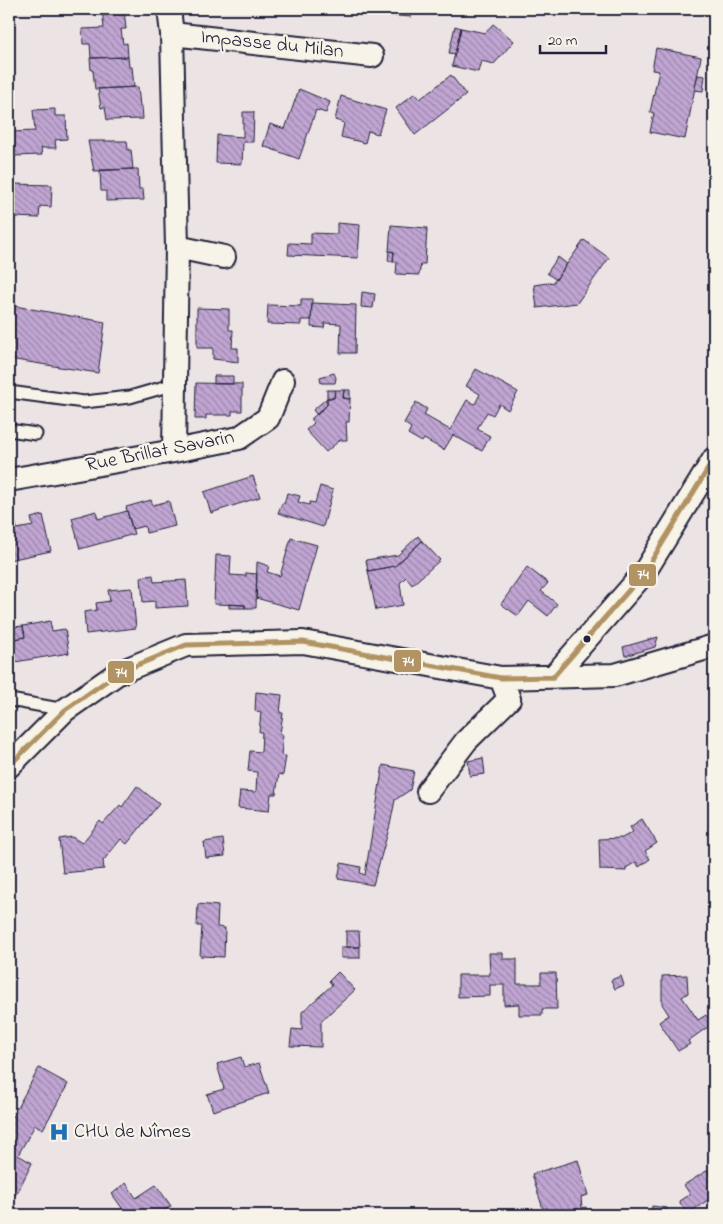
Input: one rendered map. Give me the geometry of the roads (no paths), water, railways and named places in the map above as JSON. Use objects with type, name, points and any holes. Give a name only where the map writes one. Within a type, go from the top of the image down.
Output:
[{"type":"street","points":[[169,9],[172,34],[177,247],[174,451]]},
{"type":"street","name":"Impasse du Milan","points":[[172,34],[372,56]]},
{"type":"street","points":[[177,247],[224,257]]},
{"type":"street","name":"Rue Brillat Savarin","points":[[9,480],[239,438],[268,418],[283,381]]},
{"type":"street","points":[[552,677],[644,573],[714,459]]},
{"type":"street","points":[[9,766],[65,710],[118,673],[186,645],[303,642],[501,678],[615,676],[714,646]]},
{"type":"street","points":[[428,791],[466,741],[509,699],[501,678]]},
{"type":"lane","points":[[9,392],[84,402],[130,397],[175,384]]},
{"type":"lane","points":[[9,430],[36,434]]},
{"type":"lane","points":[[10,700],[65,710]]},
{"type":"place","name":"CHU de Nîmes","points":[[59,1132]]}]
